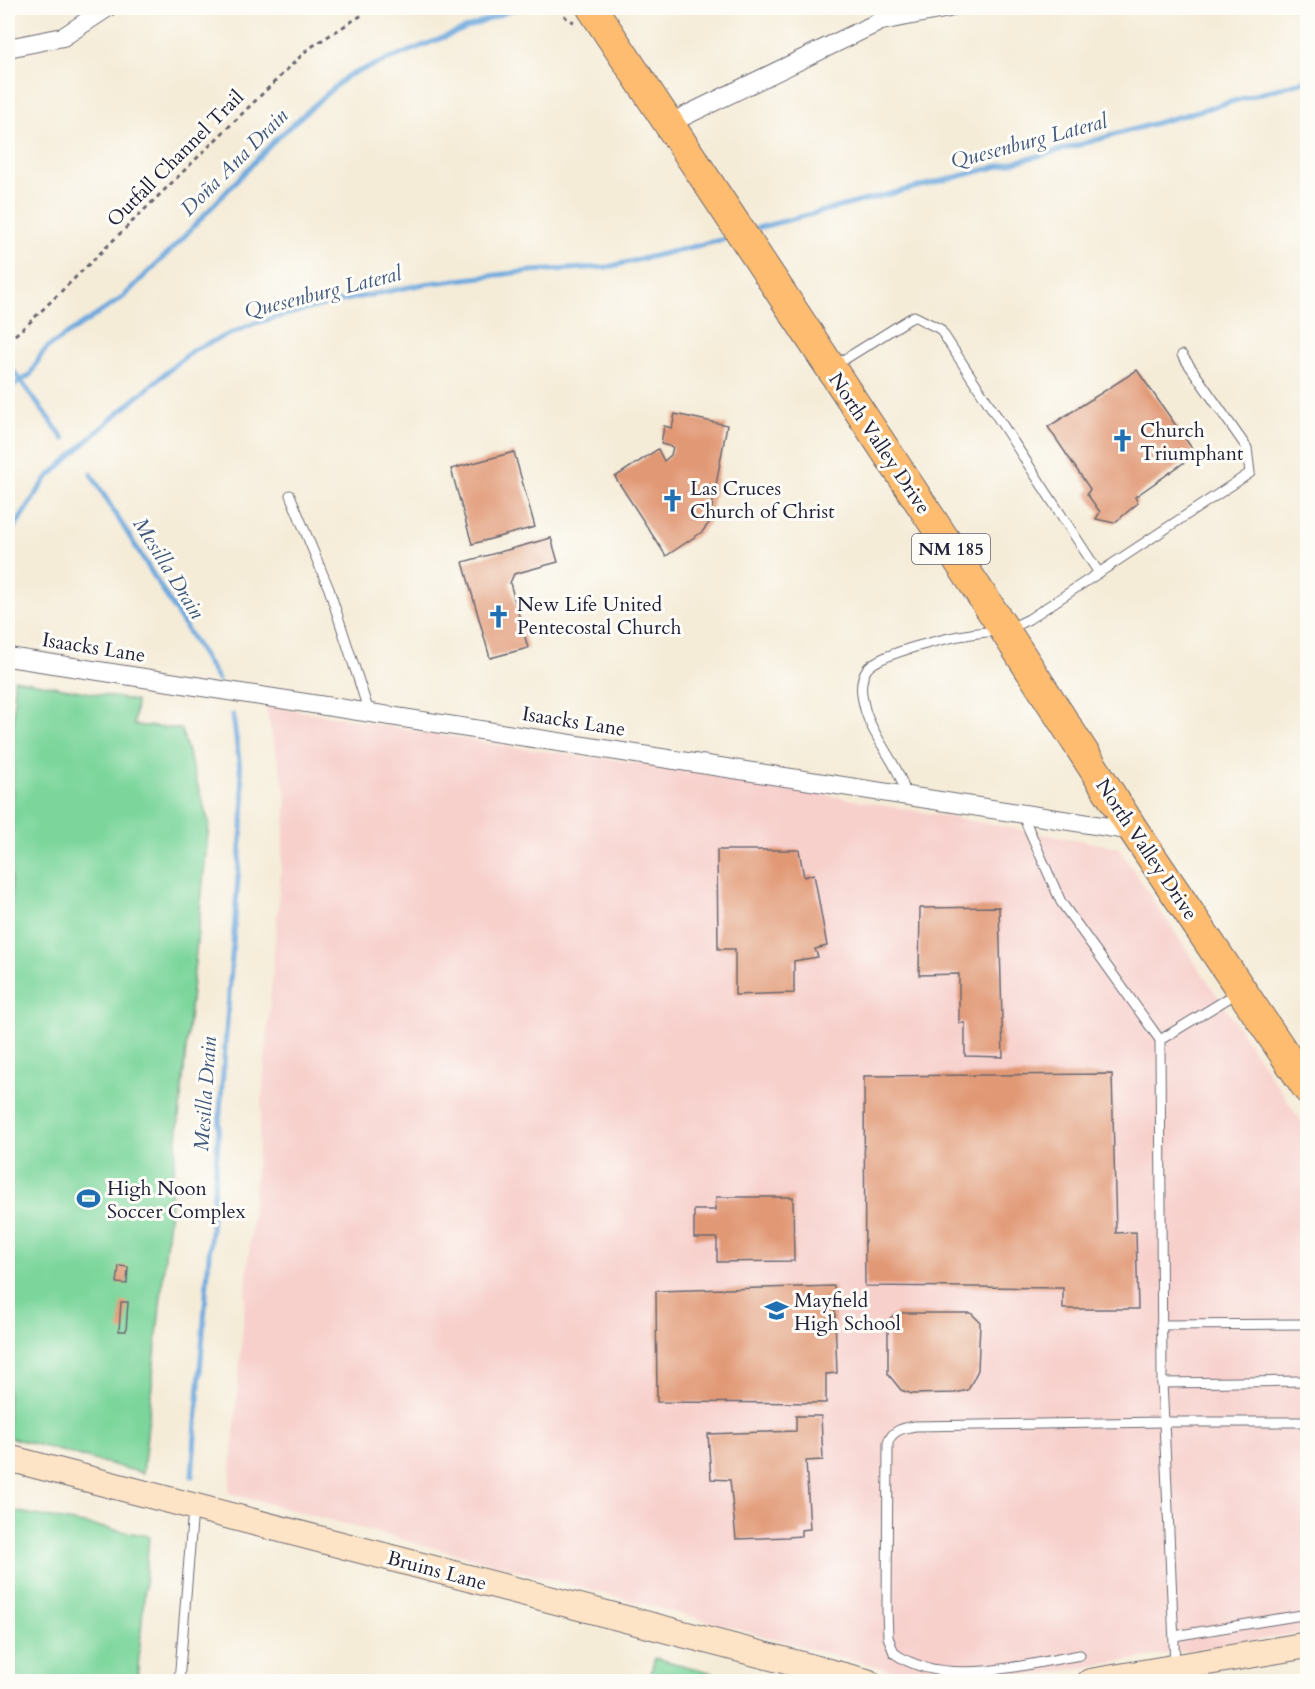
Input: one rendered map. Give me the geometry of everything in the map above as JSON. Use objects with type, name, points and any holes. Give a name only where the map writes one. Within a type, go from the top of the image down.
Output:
[{"type":"main road","name":"North Valley Drive","points":[[583,11],[668,124],[1004,630],[1134,831],[1308,1089]]},
{"type":"street","points":[[8,48],[63,37],[107,8]]},
{"type":"street","points":[[668,124],[887,14],[949,8]]},
{"type":"street","name":"Isaacks Lane","points":[[8,657],[1134,831]]},
{"type":"street","name":"Bruins Lane","points":[[8,1458],[867,1682]]},
{"type":"street","points":[[1090,1682],[1308,1645]]},
{"type":"lane","points":[[830,369],[914,316],[940,329],[1099,573]]},
{"type":"lane","points":[[906,796],[903,781],[877,738],[867,716],[861,684],[868,667],[887,657],[920,646],[970,634],[1004,630],[1029,619],[1250,473],[1247,447],[1182,355]]},
{"type":"lane","points":[[290,495],[329,589],[369,712]]},
{"type":"lane","points":[[1022,814],[1061,902],[1160,1040],[1162,1383],[1175,1667]]},
{"type":"lane","points":[[1160,1040],[1242,990]]},
{"type":"lane","points":[[1161,1325],[1308,1324]]},
{"type":"lane","points":[[1162,1383],[1308,1381]]},
{"type":"lane","points":[[1080,1655],[991,1669],[955,1672],[917,1666],[894,1653],[888,1637],[887,1611],[888,1443],[890,1437],[895,1432],[915,1426],[1308,1422]]},
{"type":"lane","points":[[178,1682],[193,1507]]},
{"type":"lane","points":[[1174,1636],[1308,1614]]},
{"type":"path","name":"Outfall Channel Trail","points":[[8,341],[30,323],[308,49],[373,8]]},
{"type":"path","points":[[559,8],[583,11]]},
{"type":"shaded area","name":"Mayfield High School","points":[[265,705],[512,747],[663,766],[1118,847],[1307,1130],[1307,1632],[997,1681],[931,1681],[229,1493],[287,798]]},
{"type":"green space","name":"High Noon Soccer Complex","points":[[14,679],[136,701],[134,725],[181,729],[209,823],[143,1473],[8,1437],[8,960],[10,956]]},
{"type":"green space","points":[[8,1510],[149,1536],[137,1681],[8,1681]]},
{"type":"green space","points":[[655,1658],[743,1681],[648,1681]]},
{"type":"building","name":"Church Triumphant","points":[[1137,370],[1196,454],[1135,497],[1138,503],[1114,523],[1096,519],[1100,512],[1087,494],[1090,489],[1048,427]]},
{"type":"building","name":"Las Cruces Church of Christ","points":[[675,414],[727,425],[709,523],[702,532],[666,556],[615,477],[658,449],[664,461],[671,455],[673,447],[661,444],[664,426],[672,428]]},
{"type":"building","points":[[514,452],[535,527],[472,544],[451,469]]},
{"type":"building","name":"New Life United Pentecostal Church","points":[[551,538],[558,562],[514,574],[510,583],[528,648],[490,658],[463,562]]},
{"type":"building","points":[[717,850],[799,850],[804,877],[814,874],[827,946],[815,949],[818,957],[794,961],[794,993],[735,995],[735,949],[718,949]]},
{"type":"building","points":[[999,907],[1003,1057],[965,1056],[965,1023],[959,1023],[959,974],[919,975],[920,908]]},
{"type":"building","points":[[1112,1074],[1116,1233],[1136,1232],[1138,1309],[1063,1309],[1063,1288],[865,1286],[864,1076]]},
{"type":"building","points":[[716,1197],[793,1197],[794,1261],[717,1262],[717,1238],[694,1238],[694,1210],[715,1210]]},
{"type":"building","points":[[119,1266],[128,1267],[127,1284],[117,1283]]},
{"type":"building","points":[[834,1286],[837,1373],[826,1374],[826,1403],[657,1402],[656,1291]]},
{"type":"building","points":[[121,1302],[128,1302],[126,1331],[119,1331]]},
{"type":"building","points":[[896,1313],[971,1313],[980,1322],[978,1370],[968,1390],[955,1393],[912,1394],[901,1390],[888,1374],[888,1320]]},
{"type":"building","points":[[796,1416],[821,1416],[823,1460],[806,1461],[810,1529],[801,1530],[801,1536],[736,1539],[730,1480],[711,1479],[708,1434],[796,1431]]},
{"type":"waterway","name":"Doña Ana Drain","points":[[8,389],[30,375],[48,347],[122,298],[178,243],[276,139],[347,76],[517,8]]},
{"type":"waterway","name":"Quesenburg Lateral","points":[[757,228],[1050,153],[1308,80]]},
{"type":"waterway","name":"Quesenburg Lateral","points":[[8,537],[46,479],[110,420],[193,350],[255,323],[326,304],[424,284],[530,271],[608,267],[725,239]]},
{"type":"waterway","name":"Mesilla Drain","points":[[8,364],[64,439]]},
{"type":"waterway","name":"Mesilla Drain","points":[[91,474],[218,680]]},
{"type":"waterway","name":"Mesilla Drain","points":[[192,1476],[244,800],[233,715]]},
{"type":"place","name":"Church Triumphant","points":[[1122,441]]},
{"type":"place","name":"Las Cruces Church of Christ","points":[[672,500]]},
{"type":"place","name":"New Life United Pentecostal Church","points":[[499,616]]},
{"type":"place","name":"High Noon Soccer Complex","points":[[89,1199]]},
{"type":"place","name":"Mayfield High School","points":[[776,1311]]}]
